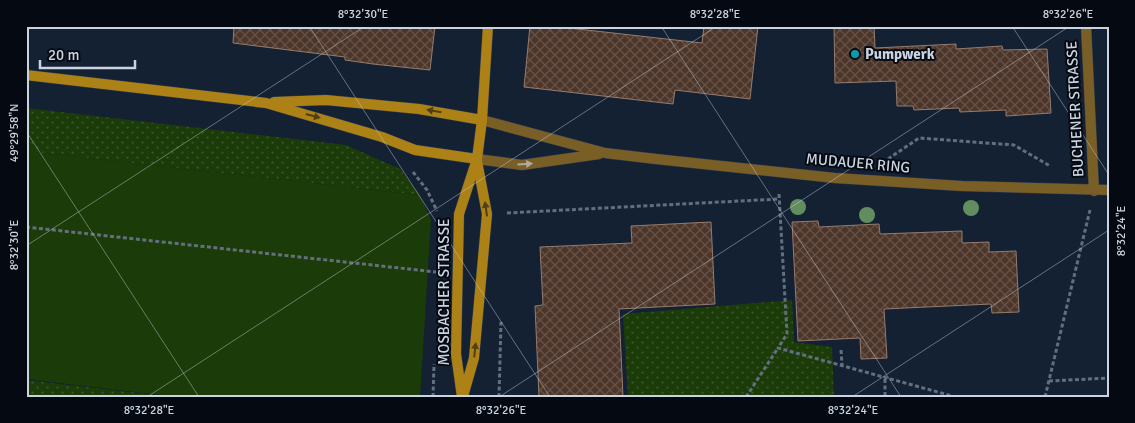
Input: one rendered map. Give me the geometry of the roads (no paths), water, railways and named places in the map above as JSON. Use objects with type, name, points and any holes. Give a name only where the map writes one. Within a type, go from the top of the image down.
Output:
[{"type":"street","name":"MOSBACHER STRASSE","points":[[462,397],[456,354],[459,214],[477,159],[482,120],[488,26]]},
{"type":"street","name":"BUCHENER STRASSE","points":[[1086,26],[1094,191]]},
{"type":"street","points":[[26,75],[266,103],[326,100],[419,109],[482,120]]},
{"type":"street","points":[[266,103],[382,137],[415,150],[477,159]]},
{"type":"street","name":"MUDAUER RING","points":[[482,120],[605,153],[860,179],[962,186],[1109,190]]},
{"type":"street","name":"MUDAUER RING","points":[[477,159],[522,165],[605,153]]},
{"type":"street","name":"MOSBACHER STRASSE","points":[[462,397],[474,358],[488,214],[477,159]]},
{"type":"place","name":"Pumpwerk","points":[[855,54]]}]
